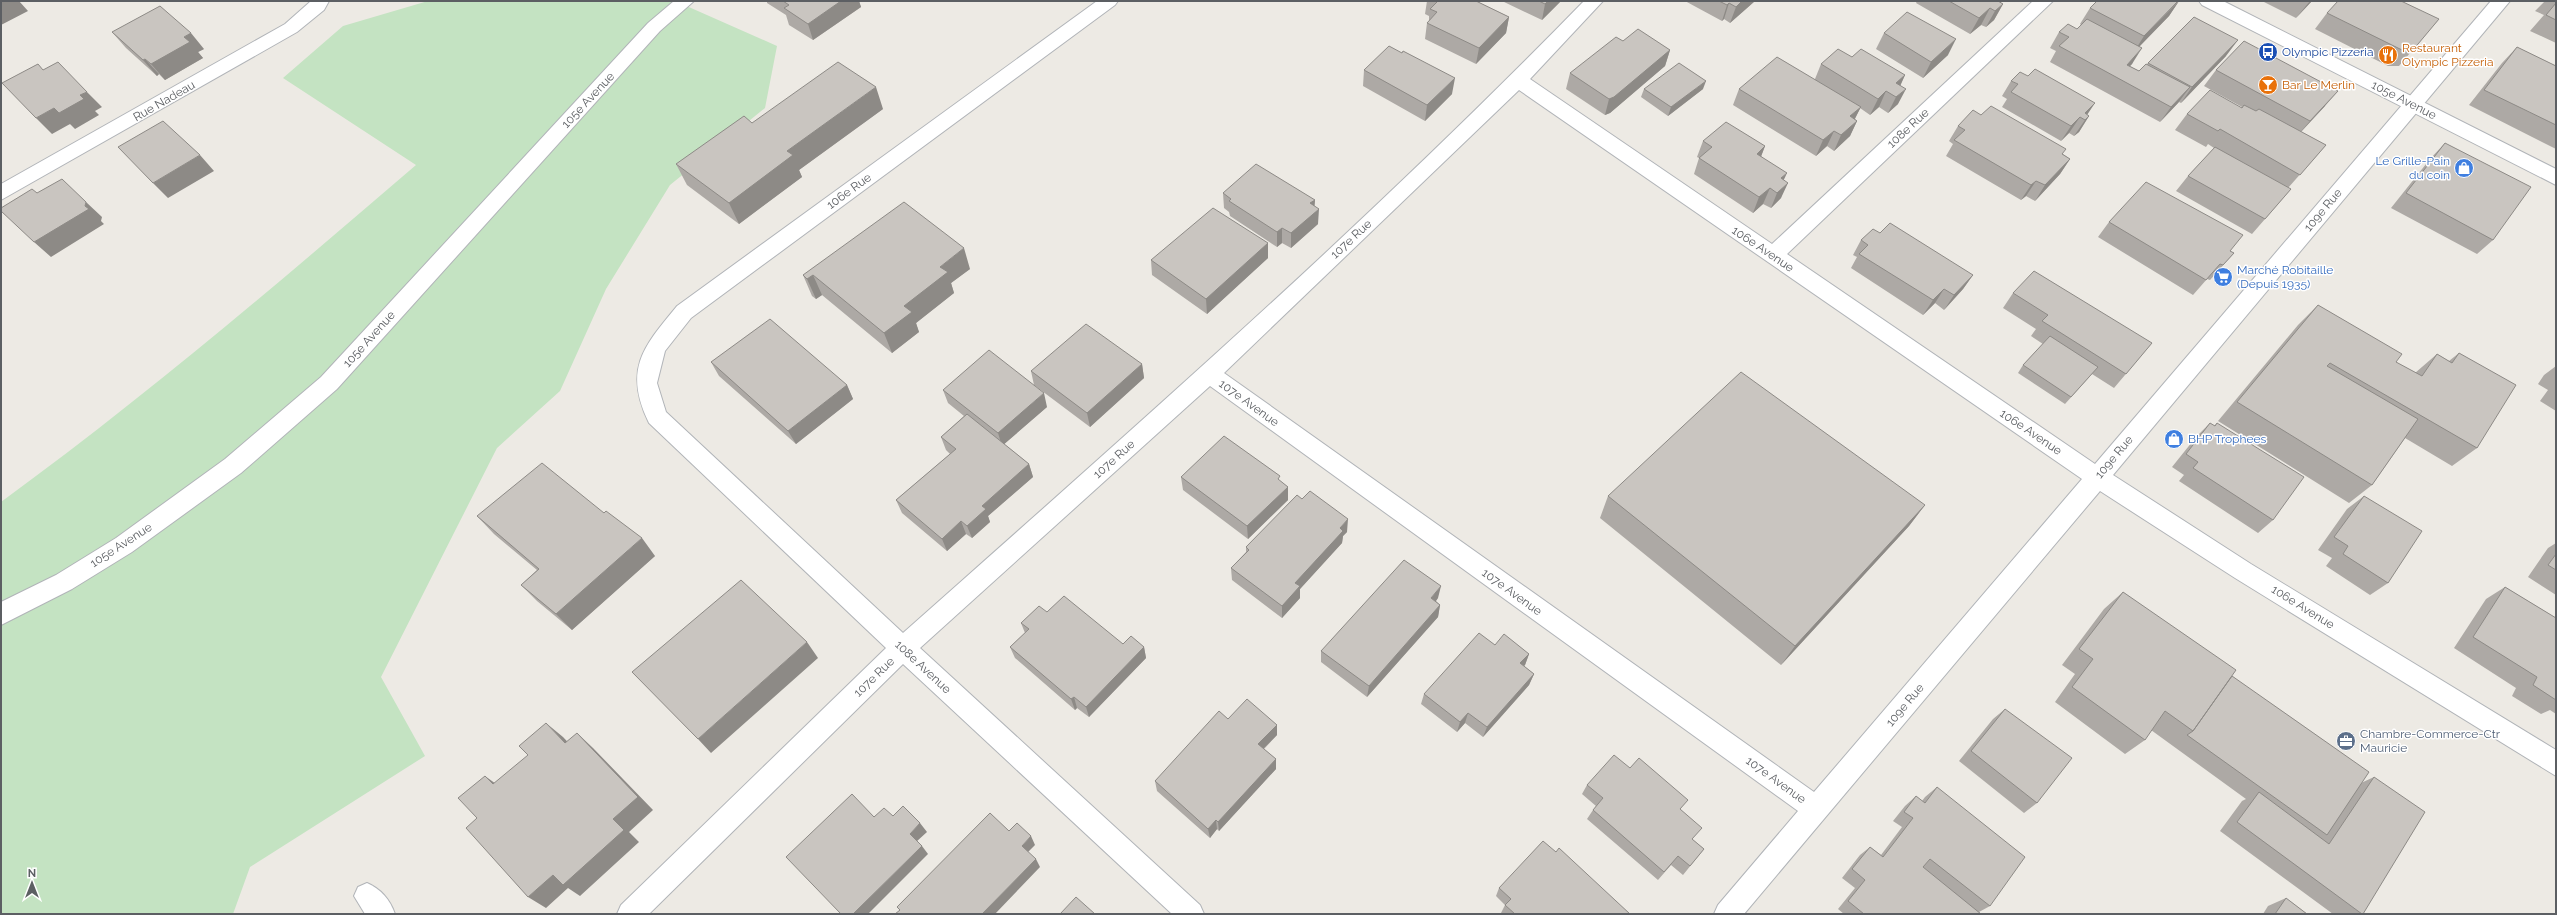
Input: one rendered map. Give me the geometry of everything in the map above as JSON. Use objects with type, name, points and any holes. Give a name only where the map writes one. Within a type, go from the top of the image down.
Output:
[{"type":"street","name":"Rue Nadeau","points":[[1,194],[291,28],[318,6],[320,1]]},
{"type":"street","name":"105e Avenue","points":[[1,614],[64,582],[124,545],[233,466],[323,388],[654,27],[685,1]]},
{"type":"street","name":"106e Rue","points":[[658,417],[646,383],[655,348],[684,312],[1109,1]]},
{"type":"street","name":"107e Rue","points":[[630,914],[903,648],[1209,374],[1518,80],[1594,1]]},
{"type":"street","name":"108e Rue","points":[[1773,255],[2044,1]]},
{"type":"street","name":"105e Avenue","points":[[2208,1],[2556,178]]},
{"type":"street","name":"109e Rue","points":[[1727,914],[2501,1]]},
{"type":"street","name":"106e Avenue","points":[[1518,80],[2097,477],[2243,571],[2556,764]]},
{"type":"street","name":"107e Avenue","points":[[1209,374],[1816,809]]},
{"type":"street","name":"108e Avenue","points":[[658,417],[903,648],[1191,914]]},
{"type":"green space","points":[[428,1],[685,1],[682,4],[777,46],[765,108],[670,185],[606,289],[560,391],[497,448],[381,677],[425,756],[250,867],[233,914],[1,914],[1,502],[108,421],[212,338],[416,165],[283,78],[343,26]]},
{"type":"building","points":[[783,1],[841,1],[808,24],[784,8],[789,5]]},
{"type":"building","points":[[1434,1],[1476,1],[1509,17],[1479,48],[1427,23],[1437,12],[1430,9],[1437,2]]},
{"type":"building","points":[[1539,1],[1548,1],[1545,4]]},
{"type":"building","points":[[1719,1],[1742,1],[1736,7],[1729,3],[1727,5]]},
{"type":"building","points":[[1949,1],[1998,1],[2003,4],[1995,11],[1990,8],[1979,18]]},
{"type":"building","points":[[2097,1],[2178,1],[2144,36],[2090,8]]},
{"type":"building","points":[[2338,1],[2401,1],[2439,19],[2413,50],[2402,50],[2327,13]]},
{"type":"building","points":[[2556,3],[2556,20],[2546,15]]},
{"type":"building","points":[[160,6],[191,33],[184,37],[190,42],[151,64],[145,59],[143,60],[112,32]]},
{"type":"building","points":[[1907,12],[1956,39],[1931,62],[1884,33]]},
{"type":"building","points":[[2194,17],[2238,40],[2192,87],[2148,63]]},
{"type":"building","points":[[2087,19],[2142,48],[2127,65],[2139,71],[2146,64],[2190,87],[2171,107],[2059,46],[2069,37],[2059,32],[2068,24],[2077,29]]},
{"type":"building","points":[[1638,29],[1670,50],[1614,97],[1609,99],[1570,73],[1616,37],[1623,41]]},
{"type":"building","points":[[2244,41],[2338,91],[2310,121],[2216,70]]},
{"type":"building","points":[[1389,46],[1402,53],[1403,51],[1455,78],[1427,105],[1364,70]]},
{"type":"building","points":[[2517,47],[2556,66],[2556,125],[2484,90]]},
{"type":"building","points":[[1838,49],[1852,57],[1861,49],[1905,75],[1896,83],[1906,89],[1896,97],[1886,91],[1878,99],[1821,64]]},
{"type":"building","points":[[1777,57],[1861,107],[1850,116],[1857,121],[1841,135],[1834,131],[1823,140],[1739,89]]},
{"type":"building","points":[[58,62],[87,92],[80,95],[84,99],[59,113],[54,108],[36,118],[2,83],[38,64],[43,70]]},
{"type":"building","points":[[838,62],[876,87],[787,151],[793,155],[729,203],[676,164],[744,116],[752,123]]},
{"type":"building","points":[[1679,63],[1706,81],[1671,107],[1644,89]]},
{"type":"building","points":[[2035,69],[2095,103],[2085,113],[2089,116],[2085,120],[2080,117],[2071,126],[2011,92],[2018,84],[2011,81],[2020,72],[2028,76]]},
{"type":"building","points":[[2210,90],[2242,108],[2244,105],[2256,111],[2259,109],[2326,145],[2300,175],[2220,129],[2218,131],[2187,114]]},
{"type":"building","points":[[1991,106],[2066,149],[2062,154],[2070,159],[2045,185],[2036,181],[2031,185],[1954,140],[1965,130],[1958,126],[1973,110],[1981,115]]},
{"type":"building","points":[[163,121],[200,155],[153,183],[118,147]]},
{"type":"building","points":[[1726,122],[1765,146],[1757,154],[1787,173],[1781,178],[1788,183],[1777,193],[1770,188],[1759,197],[1699,158],[1712,147],[1703,141]]},
{"type":"building","points":[[2445,143],[2531,187],[2493,240],[2406,193]]},
{"type":"building","points":[[2215,147],[2291,189],[2265,219],[2188,176]]},
{"type":"building","points":[[1256,164],[1315,200],[1310,203],[1319,209],[1291,233],[1282,228],[1277,232],[1229,201],[1231,199],[1223,193]]},
{"type":"building","points":[[62,179],[86,202],[85,206],[89,209],[34,242],[1,211],[1,208],[32,189],[37,193]]},
{"type":"building","points":[[2146,182],[2243,235],[2230,251],[2234,253],[2223,265],[2220,264],[2206,280],[2109,222]]},
{"type":"building","points":[[904,202],[964,248],[940,267],[948,272],[904,306],[912,312],[884,333],[813,275],[807,279],[803,275]]},
{"type":"building","points":[[1213,208],[1268,243],[1206,299],[1151,260]]},
{"type":"building","points":[[1890,223],[1973,275],[1954,295],[1944,289],[1933,300],[1859,254],[1868,245],[1861,240],[1873,229],[1880,233]]},
{"type":"building","points":[[2034,271],[2152,343],[2126,374],[2042,321],[2048,315],[2013,293]]},
{"type":"building","points":[[2318,305],[2402,354],[2396,362],[2422,376],[2437,354],[2452,363],[2459,353],[2516,385],[2477,448],[2330,363],[2327,366],[2418,419],[2372,485],[2237,402]]},
{"type":"building","points":[[770,319],[847,385],[788,431],[711,362]]},
{"type":"building","points":[[1086,324],[1142,364],[1087,413],[1031,371]]},
{"type":"building","points":[[2050,336],[2098,367],[2071,397],[2023,365]]},
{"type":"building","points":[[989,350],[1044,393],[998,433],[943,390]]},
{"type":"building","points":[[1741,372],[1925,505],[1795,646],[1608,496]]},
{"type":"building","points":[[967,414],[1029,464],[982,506],[986,509],[967,526],[961,521],[942,539],[896,500],[956,449],[941,437]]},
{"type":"building","points":[[2210,423],[2215,426],[2217,423],[2304,477],[2273,520],[2193,468],[2198,462],[2186,454]]},
{"type":"building","points":[[1224,436],[1280,476],[1278,479],[1288,487],[1247,526],[1181,477]]},
{"type":"building","points":[[542,463],[604,513],[606,511],[642,538],[556,614],[521,585],[539,569],[477,516]]},
{"type":"building","points":[[1310,491],[1348,519],[1340,528],[1343,531],[1295,583],[1300,586],[1282,606],[1231,568],[1249,550],[1246,547],[1297,495],[1302,499]]},
{"type":"building","points":[[2364,496],[2422,531],[2388,583],[2343,554],[2348,546],[2334,537]]},
{"type":"building","points":[[2556,554],[2556,570],[2548,565]]},
{"type":"building","points":[[1404,560],[1441,586],[1431,598],[1440,605],[1369,686],[1321,651]]},
{"type":"building","points":[[741,580],[807,642],[698,739],[632,672]]},
{"type":"building","points":[[2505,587],[2556,618],[2556,700],[2533,685],[2537,677],[2473,637]]},
{"type":"building","points":[[2123,592],[2236,670],[2193,731],[2165,711],[2145,740],[2072,687],[2093,659],[2079,649]]},
{"type":"building","points":[[1064,596],[1123,644],[1131,636],[1144,647],[1086,707],[1074,697],[1071,699],[1010,647],[1029,629],[1021,623],[1039,606],[1047,612]]},
{"type":"building","points":[[1479,633],[1495,645],[1504,634],[1529,654],[1520,663],[1534,674],[1487,727],[1468,713],[1460,722],[1424,694]]},
{"type":"building","points":[[2232,676],[2369,772],[2327,835],[2187,735],[2193,731]]},
{"type":"building","points":[[1247,699],[1277,725],[1258,744],[1276,759],[1218,822],[1216,820],[1208,829],[1155,781],[1219,711],[1228,719]]},
{"type":"building","points":[[2005,709],[2072,758],[2037,803],[1971,751]]},
{"type":"building","points":[[546,723],[565,743],[577,733],[638,797],[613,819],[624,830],[563,885],[553,875],[528,897],[466,828],[477,818],[458,798],[485,776],[493,784],[528,755],[519,746]]},
{"type":"building","points":[[1614,755],[1630,768],[1639,758],[1688,800],[1680,809],[1702,828],[1692,839],[1704,849],[1690,866],[1678,856],[1664,872],[1593,810],[1603,798],[1587,785]]},
{"type":"building","points":[[2374,777],[2425,812],[2363,914],[2237,822],[2259,792],[2329,844]]},
{"type":"building","points":[[1937,787],[2025,857],[1990,906],[1930,859],[1923,867],[1981,914],[1864,914],[1848,901],[1865,880],[1852,869],[1870,847],[1883,857],[1913,818],[1904,812],[1916,796],[1925,803]]},
{"type":"building","points":[[852,794],[874,817],[884,808],[893,816],[903,806],[920,823],[910,834],[922,846],[853,914],[841,914],[786,857]]},
{"type":"building","points":[[990,813],[1009,831],[1017,823],[1031,836],[1022,846],[1036,859],[982,914],[895,914],[900,910],[897,907]]},
{"type":"building","points":[[1543,841],[1556,852],[1559,848],[1630,914],[1515,914],[1505,905],[1511,899],[1499,888]]},
{"type":"building","points":[[1076,897],[1095,914],[1060,914]]},
{"type":"building","points":[[2286,898],[2307,914],[2275,914]]},
{"type":"place","name":"Olympic Pizzeria","points":[[2268,52]]},
{"type":"place","name":"Restaurant Olympic Pizzeria","points":[[2388,55]]},
{"type":"place","name":"Bar Le Merlin","points":[[2268,85]]},
{"type":"place","name":"Le Grille-Pain du coin","points":[[2464,168]]},
{"type":"place","name":"Marché Robitaille (Depuis 1935)","points":[[2223,277]]},
{"type":"place","name":"BHP Trophees","points":[[2174,439]]},
{"type":"place","name":"Chambre-Commerce-Ctr Mauricie","points":[[2346,741]]}]
